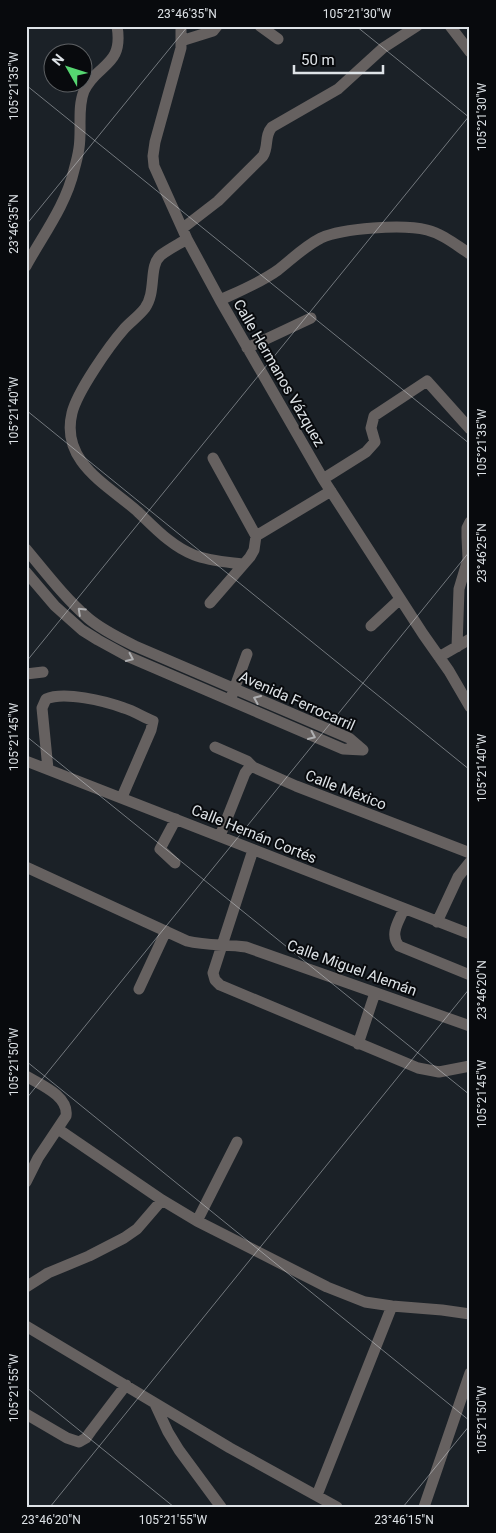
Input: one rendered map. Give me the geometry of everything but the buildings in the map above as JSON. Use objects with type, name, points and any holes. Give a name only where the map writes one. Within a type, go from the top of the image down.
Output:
[{"type":"street","points":[[26,266],[55,216],[73,174],[79,148],[81,102],[84,91],[91,80],[107,66],[115,55],[118,46],[117,26]]},
{"type":"street","name":"Calle Hermanos Vázquez","points":[[181,26],[181,41],[155,142],[154,166],[187,239],[247,348],[323,479],[470,707]]},
{"type":"street","points":[[181,41],[213,31],[217,26]]},
{"type":"street","points":[[260,26],[278,39]]},
{"type":"street","points":[[183,228],[218,201],[263,156],[267,150],[268,132],[272,127],[338,89],[383,48],[417,26]]},
{"type":"street","points":[[450,26],[470,52]]},
{"type":"street","points":[[220,300],[266,278],[320,238],[332,234],[368,229],[421,229],[438,234],[470,254]]},
{"type":"street","points":[[187,239],[161,255],[156,261],[150,300],[145,309],[119,335],[82,390],[72,413],[70,432],[75,450],[90,472],[176,545],[193,555],[220,562],[242,564]]},
{"type":"street","points":[[247,348],[312,318]]},
{"type":"street","points":[[323,479],[366,452],[372,446],[375,442],[371,428],[374,416],[427,381],[470,429]]},
{"type":"street","points":[[210,602],[250,557],[254,550],[256,536],[213,458]]},
{"type":"street","points":[[256,536],[331,491]]},
{"type":"street","points":[[457,647],[459,589],[468,559],[467,528],[470,522]]},
{"type":"street","name":"Avenida Ferrocarril","points":[[26,549],[65,596],[89,619],[104,629],[135,646],[232,694],[343,749],[363,750],[349,738],[232,694],[129,658],[82,630],[55,606],[26,572]]},
{"type":"street","points":[[371,626],[400,599]]},
{"type":"street","points":[[98,640],[104,629]]},
{"type":"street","points":[[439,658],[470,639]]},
{"type":"street","points":[[232,694],[247,654]]},
{"type":"street","points":[[26,674],[43,672]]},
{"type":"street","points":[[48,769],[42,708],[46,699],[51,696],[67,696],[123,708],[153,721],[151,730],[122,798]]},
{"type":"street","name":"Calle México","points":[[215,747],[247,761],[252,767],[296,786],[470,854]]},
{"type":"street","name":"Calle Hernán Cortés","points":[[26,761],[470,934]]},
{"type":"street","points":[[220,836],[245,773],[252,767]]},
{"type":"street","points":[[175,863],[160,849],[176,819]]},
{"type":"street","points":[[253,850],[213,973],[215,980],[220,986],[418,1068],[439,1072],[470,1066]]},
{"type":"street","points":[[438,922],[458,877],[470,862]]},
{"type":"street","name":"Calle Miguel Alemán","points":[[26,867],[198,944],[222,944],[255,949],[470,1026]]},
{"type":"street","points":[[404,909],[394,934],[394,941],[405,950],[470,975]]},
{"type":"street","points":[[139,989],[166,931]]},
{"type":"street","points":[[358,1044],[375,993]]},
{"type":"street","points":[[26,1076],[64,1103],[67,1110],[66,1116],[38,1158],[26,1182]]},
{"type":"street","points":[[58,1129],[162,1200],[197,1221],[326,1287],[365,1302],[470,1314]]},
{"type":"street","points":[[197,1221],[237,1142]]},
{"type":"street","points":[[26,1287],[48,1273],[89,1256],[124,1238],[137,1229],[162,1200]]},
{"type":"street","points":[[317,1495],[392,1306]]},
{"type":"street","points":[[26,1326],[230,1448],[338,1507]]},
{"type":"street","points":[[424,1507],[470,1373]]},
{"type":"street","points":[[26,1414],[67,1438],[79,1442],[86,1438],[126,1385]]},
{"type":"street","points":[[155,1404],[179,1450],[221,1507]]}]
